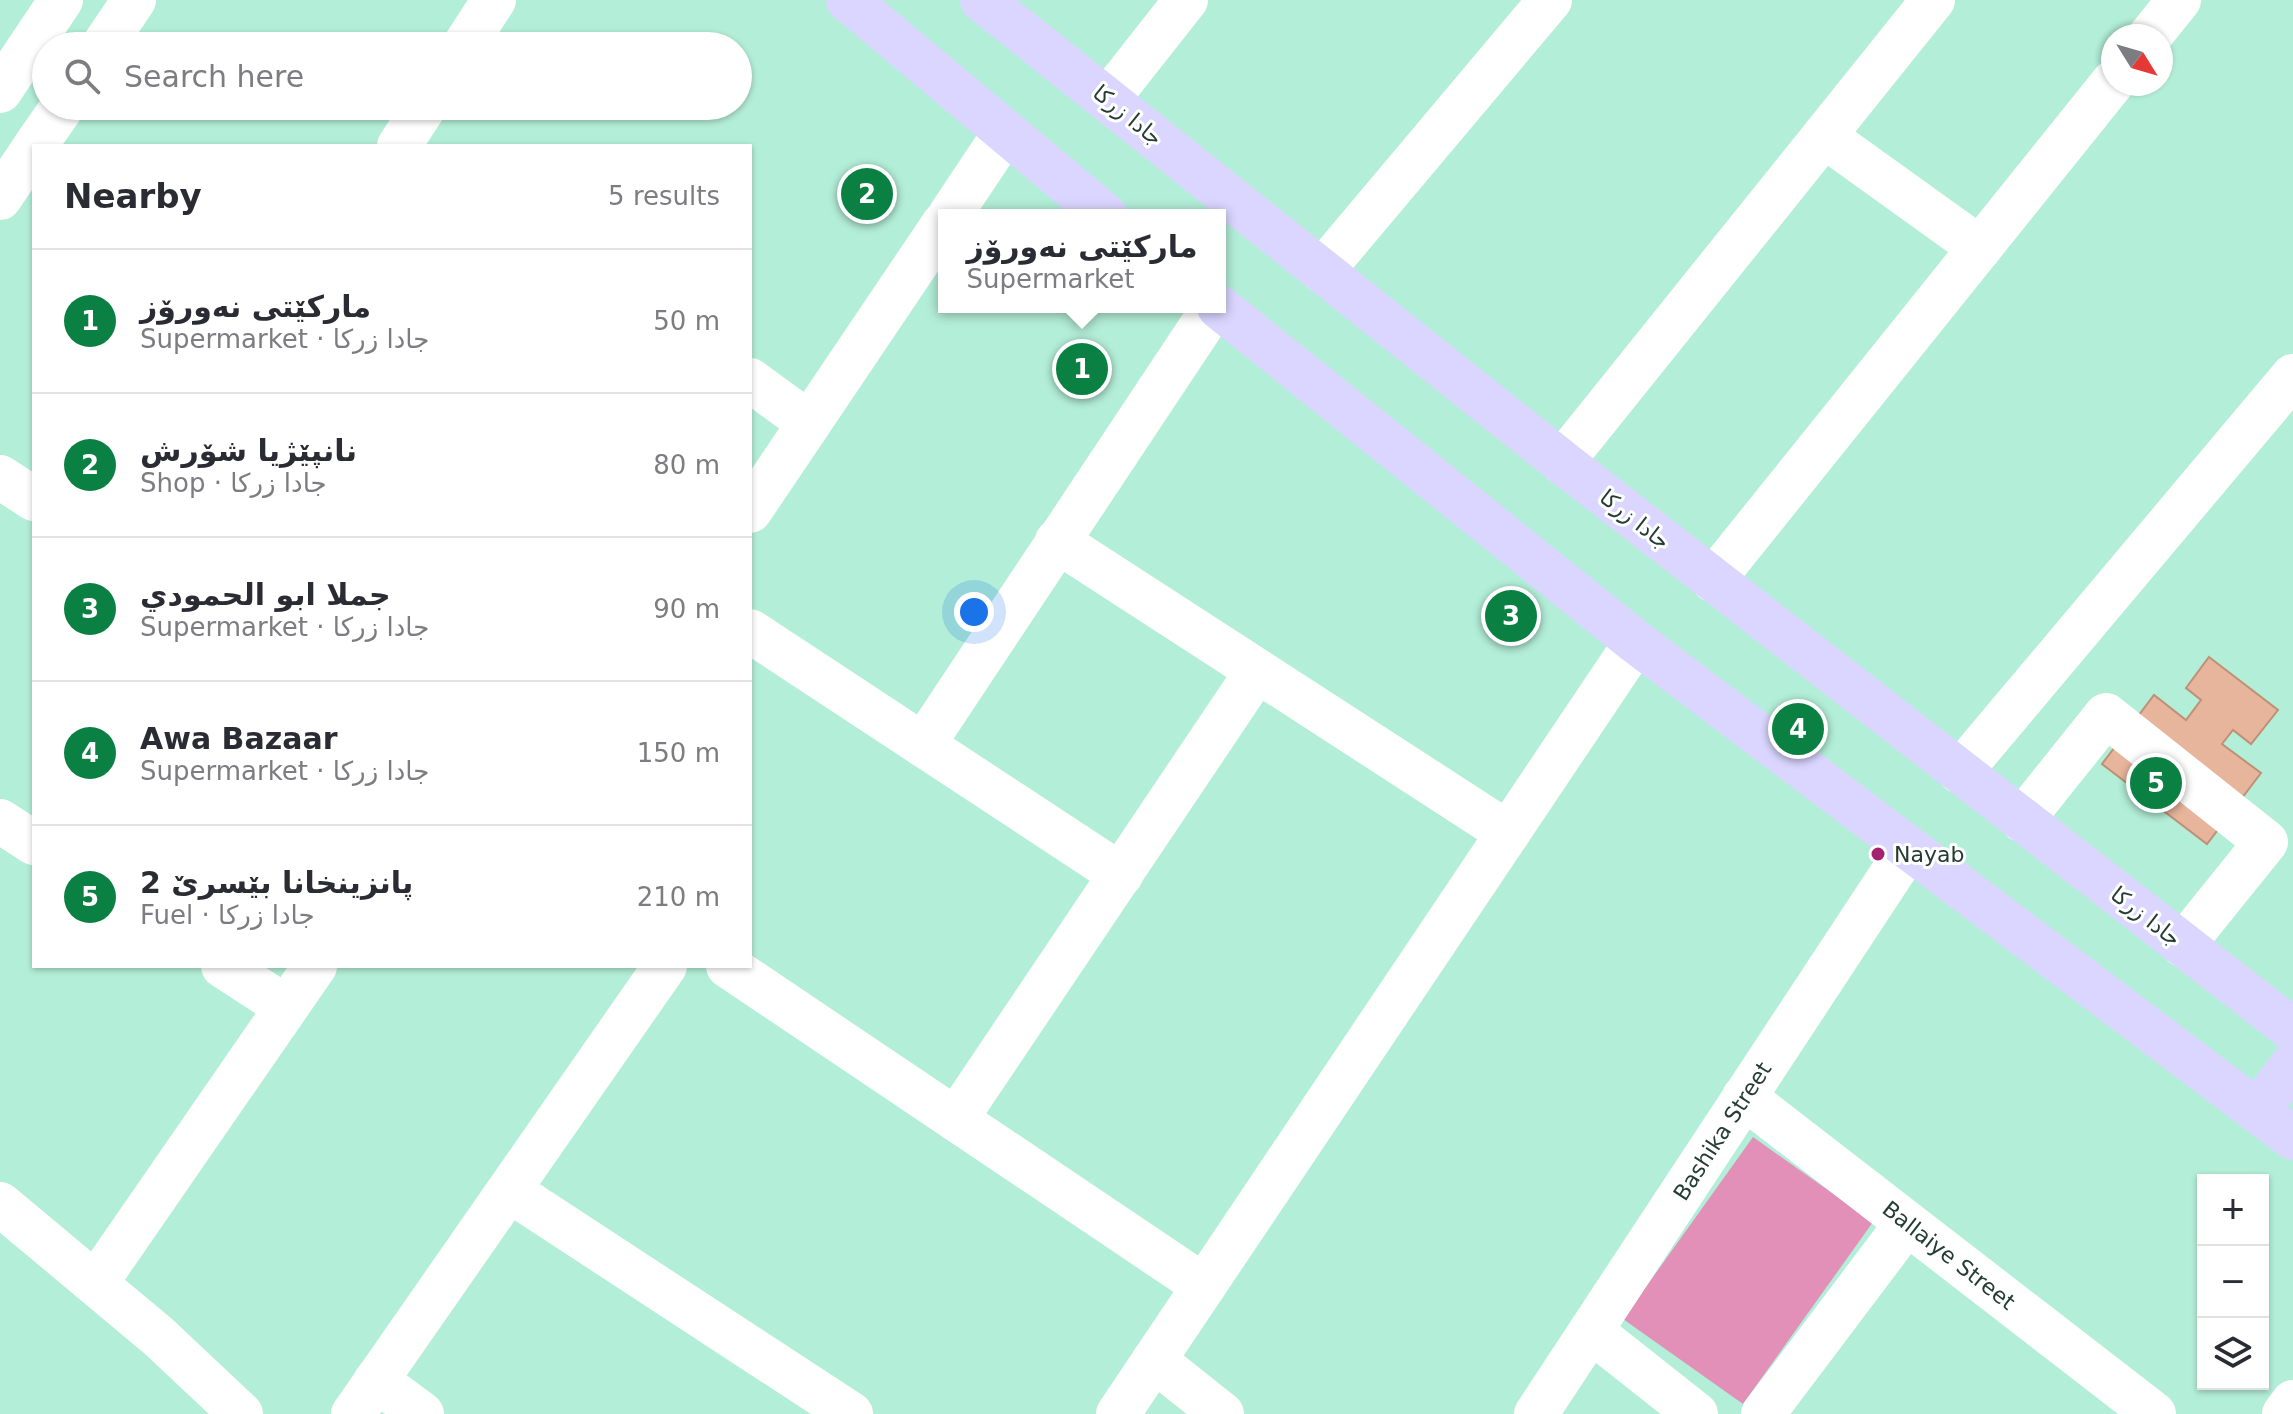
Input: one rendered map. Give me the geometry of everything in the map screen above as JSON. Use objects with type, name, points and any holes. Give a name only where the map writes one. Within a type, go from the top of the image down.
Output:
[{"type":"main road","points":[[848,0],[1004,134],[1098,209]]},
{"type":"main road","name":"جادا زرکا","points":[[982,0],[1562,462],[2293,1030]]},
{"type":"main road","points":[[1225,313],[1636,642],[2293,1138]]},
{"type":"main road","points":[[2257,1111],[2293,1064]]},
{"type":"street","points":[[40,32],[61,0]]},
{"type":"street","points":[[112,32],[134,0]]},
{"type":"street","points":[[473,32],[494,0]]},
{"type":"street","points":[[1108,99],[1186,0]]},
{"type":"street","points":[[1322,271],[1550,0]]},
{"type":"street","points":[[1562,462],[1933,0]]},
{"type":"street","points":[[2160,24],[2179,0]]},
{"type":"street","points":[[0,91],[32,43]]},
{"type":"street","points":[[1713,580],[2102,96]]},
{"type":"street","points":[[39,144],[54,120]]},
{"type":"street","points":[[954,209],[1004,134]]},
{"type":"street","points":[[1824,136],[1980,248]]},
{"type":"street","points":[[752,508],[938,232]]},
{"type":"street","points":[[923,745],[1057,541],[1213,313]]},
{"type":"street","points":[[1960,772],[2293,376]]},
{"type":"street","points":[[752,381],[809,423]]},
{"type":"street","points":[[0,477],[32,498]]},
{"type":"street","points":[[1057,541],[1508,833]]},
{"type":"street","points":[[752,632],[1121,875]]},
{"type":"street","points":[[1118,1414],[1636,642]]},
{"type":"street","points":[[956,1119],[1257,671]]},
{"type":"street","points":[[2022,820],[2106,715],[2266,842],[2183,945]]},
{"type":"street","points":[[0,821],[32,842]]},
{"type":"street","name":"Bashika Street","points":[[1536,1414],[1908,849]]},
{"type":"street","points":[[226,968],[286,1007]]},
{"type":"street","points":[[96,1283],[314,968]]},
{"type":"street","points":[[422,1414],[364,1397],[664,968]]},
{"type":"street","points":[[731,968],[1204,1286]]},
{"type":"street","name":"Ballaiye Street","points":[[1744,1097],[2154,1414]]},
{"type":"street","points":[[510,1191],[851,1414]]},
{"type":"street","points":[[0,1204],[96,1283],[241,1414]]},
{"type":"street","points":[[1763,1414],[1907,1223]]},
{"type":"street","points":[[1591,1331],[1696,1414]]},
{"type":"street","points":[[1154,1360],[1222,1414]]},
{"type":"street","points":[[2284,1414],[2293,1402]]},
{"type":"shaded area","points":[[1753,1137],[1873,1222],[1743,1404],[1623,1319]]},
{"type":"building","points":[[2209,657],[2278,710],[2251,744],[2233,730],[2222,744],[2261,773],[2207,844],[2102,764],[2154,695],[2186,720],[2201,700],[2186,688]]},
{"type":"place","name":"نانپێژیا شۆرش","points":[[867,194]]},
{"type":"place","name":"مارکێتی نەورۆز","points":[[1082,369]]},
{"type":"place","name":"جملا ابو الحمودي","points":[[1511,616]]},
{"type":"place","name":"Awa Bazaar","points":[[1798,729]]},
{"type":"place","name":"پانزینخانا بێسرێ 2","points":[[2156,783]]},
{"type":"place","name":"Nayab","points":[[1878,854]]}]
